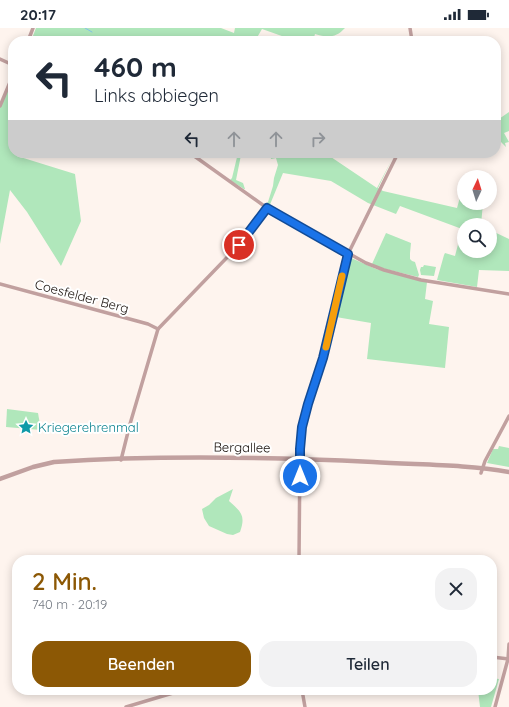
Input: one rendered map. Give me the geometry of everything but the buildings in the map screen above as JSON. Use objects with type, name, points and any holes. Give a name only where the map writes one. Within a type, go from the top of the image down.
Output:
[{"type":"street","points":[[0,106],[8,87]]},
{"type":"street","points":[[197,158],[267,208],[348,254],[375,267],[421,280],[509,294]]},
{"type":"street","points":[[299,555],[300,436],[303,422],[323,358],[348,254],[396,158]]},
{"type":"street","points":[[121,460],[158,329],[239,245],[267,208]]},
{"type":"street","name":"Coesfelder Berg","points":[[0,284],[148,324],[158,329]]},
{"type":"street","points":[[481,470],[509,416]]},
{"type":"street","name":"Bergallee","points":[[0,479],[33,467],[50,463],[212,457],[300,459],[509,472]]},
{"type":"street","points":[[495,707],[509,659],[509,644]]},
{"type":"street","points":[[497,658],[509,659]]},
{"type":"street","points":[[126,707],[166,695]]},
{"type":"street","points":[[303,695],[305,707]]},
{"type":"green space","points":[[36,28],[221,28],[234,33],[235,28],[345,28],[338,34],[331,36],[315,34],[314,36],[282,36],[262,29],[258,36],[33,36]]},
{"type":"green space","points":[[8,90],[8,158],[23,158],[75,174],[81,221],[61,266],[27,212],[10,190],[0,244],[0,107]]},
{"type":"green space","points":[[509,112],[509,131],[504,133],[509,142],[505,143],[506,147],[501,142],[501,118]]},
{"type":"green space","points":[[237,158],[240,158],[236,180],[243,183],[245,189],[230,180],[232,178]]},
{"type":"green space","points":[[276,158],[332,158],[377,188],[391,161],[378,188],[383,191],[457,208],[457,210],[482,210],[482,218],[457,218],[457,227],[400,206],[396,214],[368,203],[331,181],[283,173],[269,207],[265,204],[268,202],[278,165]]},
{"type":"green space","points":[[386,233],[411,243],[410,259],[415,262],[419,275],[418,277],[377,267],[372,264]]},
{"type":"green space","points":[[497,233],[509,239],[509,271],[479,270],[477,287],[437,280],[445,253],[455,256],[457,248],[457,258],[497,258]]},
{"type":"green space","points":[[349,257],[376,269],[427,282],[425,299],[433,301],[429,324],[449,327],[445,368],[367,359],[371,323],[336,317]]},
{"type":"green space","points":[[424,265],[436,267],[434,276],[421,275],[420,270]]},
{"type":"green space","points":[[7,409],[38,413],[41,430],[6,427]]},
{"type":"green space","points":[[499,446],[509,448],[509,467],[487,463],[493,449],[498,449]]},
{"type":"green space","points":[[233,489],[229,501],[241,514],[242,526],[240,532],[233,535],[209,526],[204,518],[202,509],[216,498]]},
{"type":"green space","points":[[479,695],[494,695],[491,707],[480,707]]},
{"type":"waterway","points":[[85,28],[92,32]]},
{"type":"slow traffic","points":[[326,347],[342,276]]},
{"type":"place","name":"Kriegerehrenmal","points":[[26,427]]},
{"type":"route","points":[[239,245],[267,208],[348,254],[344,263],[323,358],[308,404],[300,436],[300,476]]}]
